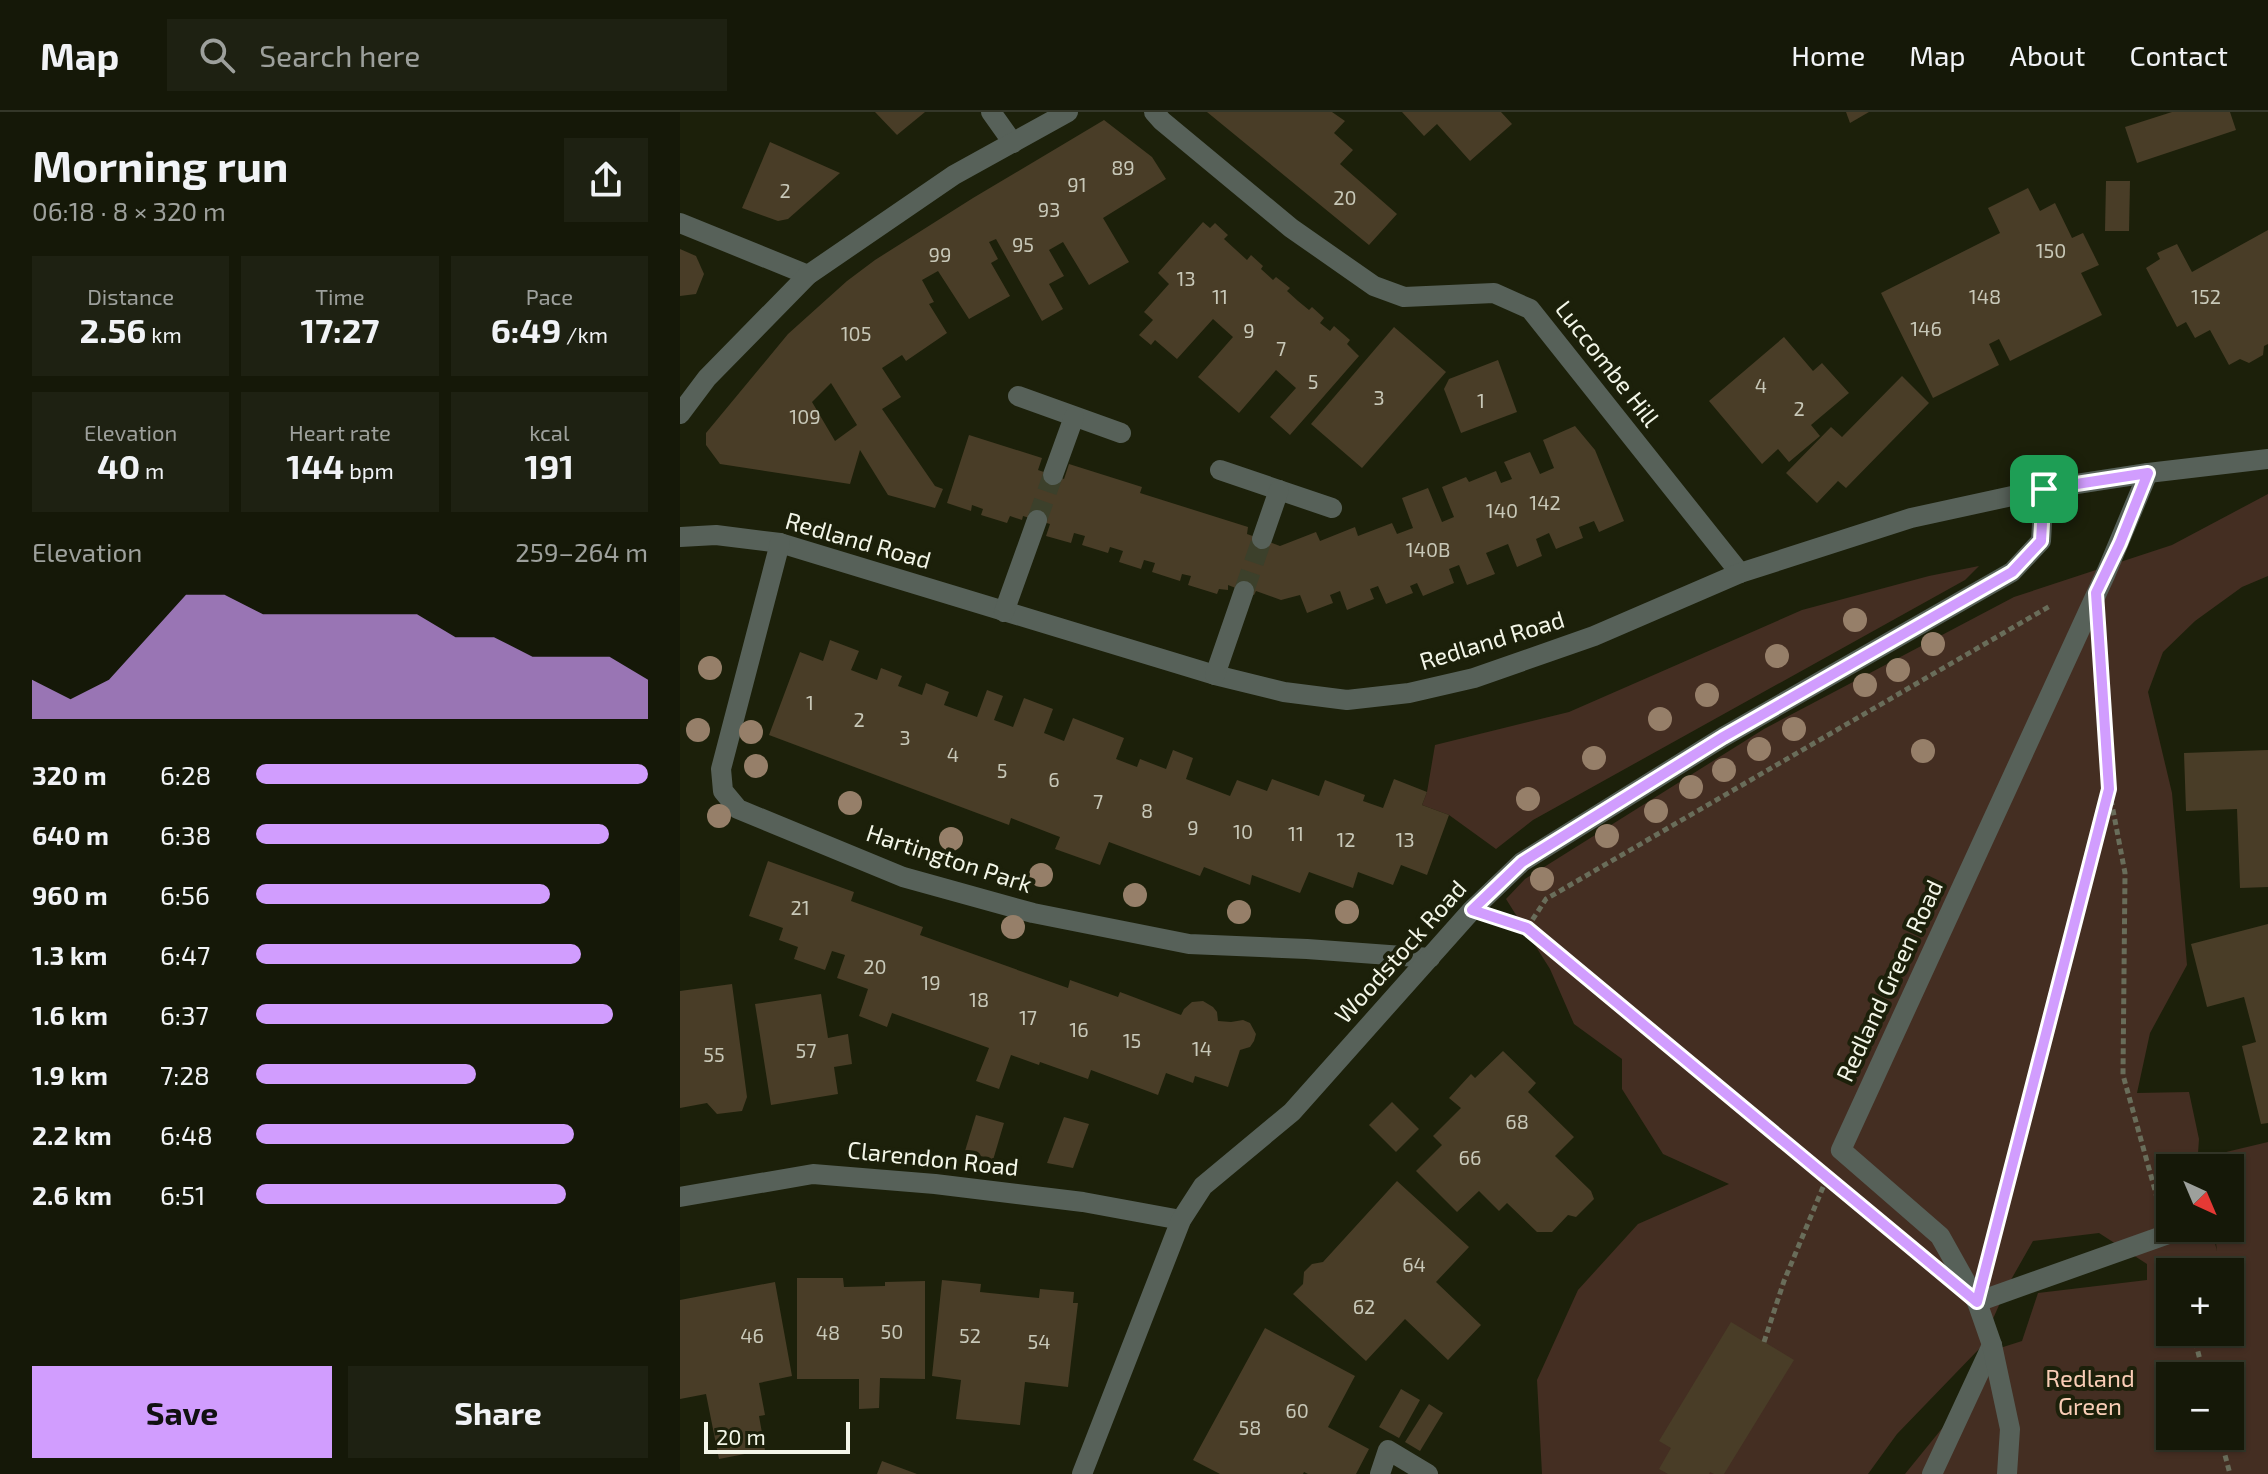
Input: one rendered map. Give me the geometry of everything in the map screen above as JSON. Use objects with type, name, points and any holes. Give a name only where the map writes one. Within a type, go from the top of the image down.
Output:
[{"type":"street","points":[[991,112],[1013,143]]},
{"type":"street","points":[[680,414],[707,378],[808,275],[954,175],[1068,112]]},
{"type":"street","name":"Luccombe Hill","points":[[1154,112],[1291,228],[1374,286],[1404,297],[1494,293],[1530,309],[1740,573]]},
{"type":"street","points":[[680,223],[808,275]]},
{"type":"street","points":[[1018,396],[1121,433]]},
{"type":"street","points":[[1053,475],[1074,417]]},
{"type":"street","name":"Redland Road","points":[[680,537],[716,535],[780,543],[1215,675],[1284,692],[1347,700],[1409,693],[1474,678],[1594,636],[1740,573],[1911,518],[2044,489],[2268,459]]},
{"type":"street","points":[[1220,470],[1332,508]]},
{"type":"street","name":"Redland Green Road","points":[[1841,1150],[2106,573],[2148,473]]},
{"type":"street","name":"Woodstock Road","points":[[1082,1474],[1181,1220],[1203,1186],[1292,1112],[1472,910],[1522,862],[1549,845],[1723,737],[2012,572],[2041,541],[2044,489]]},
{"type":"street","points":[[1262,539],[1279,490]]},
{"type":"street","points":[[1004,612],[1037,520]]},
{"type":"street","name":"Hartington Park","points":[[780,543],[721,769],[723,791],[738,809],[903,877],[1033,913],[1189,944],[1430,958]]},
{"type":"street","points":[[1215,675],[1244,591]]},
{"type":"street","points":[[1841,1150],[1940,1236],[1977,1302],[1992,1345],[2010,1429],[2007,1474]]},
{"type":"street","name":"Clarendon Road","points":[[680,1197],[813,1174],[965,1187],[1083,1202],[1181,1220]]},
{"type":"street","points":[[1977,1302],[2156,1238]]},
{"type":"street","points":[[1932,1474],[1992,1345]]},
{"type":"street","points":[[1380,1474],[1388,1450],[1428,1474]]},
{"type":"path","points":[[1527,928],[1546,899],[2052,605]]},
{"type":"path","points":[[2101,669],[2109,789],[2125,873],[2123,1075],[2156,1172]]},
{"type":"path","points":[[1977,1302],[2109,789]]},
{"type":"path","points":[[1472,910],[1527,928],[1828,1178]]},
{"type":"path","points":[[1764,1342],[1784,1281],[1841,1150]]},
{"type":"path","points":[[2224,1450],[2230,1474]]},
{"type":"green space","name":"Redland Green","points":[[2268,494],[2268,576],[2242,587],[2195,621],[2163,652],[2148,692],[2172,793],[2187,965],[2150,1033],[2137,1093],[2189,1092],[2199,1139],[2198,1154],[2156,1154],[2156,1242],[2215,1242],[2217,1251],[2216,1242],[2244,1242],[2244,1154],[2218,1154],[2268,1142],[2268,1474],[1905,1474],[1957,1410],[2000,1348],[2022,1341],[2038,1293],[2147,1280],[2147,1264],[2099,1233],[2033,1241],[2008,1285],[1980,1348],[1897,1434],[1868,1474],[1542,1474],[1537,1380],[1578,1290],[1638,1224],[1729,1184],[1663,1154],[1622,1089],[1622,1059],[1574,1024],[1550,969],[1506,899],[1525,879],[1764,729],[2014,597],[2172,545]]},
{"type":"green space","points":[[1979,566],[1965,580],[1533,820],[1496,849],[1449,815],[1422,805],[1435,745],[1569,712],[1802,610]]},
{"type":"building","points":[[875,112],[925,112],[897,135]]},
{"type":"building","points":[[1207,112],[1332,112],[1345,121],[1334,133],[1353,150],[1340,164],[1397,214],[1369,245]]},
{"type":"building","points":[[1402,112],[1501,112],[1512,124],[1470,161],[1437,124],[1424,136]]},
{"type":"building","points":[[1846,112],[1869,112],[1850,123]]},
{"type":"building","points":[[2172,112],[2230,112],[2236,130],[2137,163],[2125,127]]},
{"type":"building","points":[[1104,120],[1152,157],[1166,179],[1103,218],[1129,262],[1089,285],[1063,242],[1049,250],[1064,276],[1049,284],[1063,309],[1042,321],[996,239],[989,242],[998,259],[991,263],[1010,296],[969,319],[938,271],[922,280],[934,302],[929,304],[947,333],[906,361],[902,355],[882,368],[901,397],[882,409],[935,486],[943,489],[935,508],[888,495],[860,450],[850,484],[720,464],[706,445],[706,433],[788,334],[875,260]],"holes":[[[831,383],[857,425],[835,441],[812,402]]]},
{"type":"building","points":[[770,142],[840,173],[788,219],[778,221],[742,208]]},
{"type":"building","points":[[2106,181],[2130,181],[2129,231],[2105,231]]},
{"type":"building","points":[[2028,188],[2040,211],[2055,203],[2072,238],[2083,233],[2099,265],[2081,273],[2102,315],[2010,361],[1999,339],[1989,344],[1999,365],[1933,398],[1881,293],[2000,233],[1988,208]]},
{"type":"building","points":[[1203,222],[1210,228],[1215,223],[1228,235],[1224,239],[1247,260],[1251,255],[1273,280],[1276,277],[1290,288],[1287,291],[1298,301],[1309,310],[1312,307],[1324,318],[1320,323],[1330,331],[1334,326],[1350,340],[1347,344],[1359,356],[1290,435],[1270,417],[1296,388],[1276,370],[1239,413],[1198,377],[1233,337],[1213,319],[1177,359],[1155,340],[1151,345],[1139,335],[1153,320],[1144,312],[1169,284],[1158,273]]},
{"type":"building","points":[[2268,230],[2268,344],[2264,346],[2263,355],[2249,363],[2240,359],[2229,365],[2210,330],[2195,338],[2186,322],[2177,327],[2146,268],[2160,259],[2157,253],[2177,244],[2192,272]]},
{"type":"building","points":[[680,249],[696,256],[704,274],[696,294],[680,296]]},
{"type":"building","points":[[1394,327],[1446,372],[1362,468],[1311,424]]},
{"type":"building","points":[[1784,337],[1813,371],[1822,363],[1849,393],[1811,425],[1820,436],[1789,462],[1778,449],[1762,464],[1709,401]]},
{"type":"building","points":[[1498,360],[1517,412],[1461,433],[1444,389],[1449,379]]},
{"type":"building","points":[[1902,376],[1929,403],[1846,488],[1838,481],[1817,503],[1786,473],[1831,427],[1842,437]]},
{"type":"building","points":[[1575,426],[1595,450],[1624,521],[1599,532],[1594,521],[1579,527],[1583,538],[1556,549],[1549,533],[1536,539],[1542,556],[1517,567],[1508,544],[1486,553],[1495,574],[1467,585],[1459,565],[1449,569],[1454,583],[1423,596],[1417,583],[1410,586],[1413,593],[1386,604],[1378,586],[1370,589],[1374,599],[1347,610],[1340,591],[1330,595],[1333,603],[1307,613],[1300,595],[1281,600],[1256,591],[1254,595],[1228,585],[1228,590],[1219,589],[1217,594],[1188,585],[1191,576],[1182,574],[1180,581],[1152,572],[1155,563],[1144,560],[1141,569],[1119,562],[1123,551],[1110,547],[1108,553],[1082,545],[1085,536],[1074,533],[1071,543],[1046,536],[1050,524],[1023,516],[1022,520],[1010,516],[1007,523],[981,515],[983,509],[972,505],[971,511],[947,503],[969,435],[1042,458],[1038,470],[1064,479],[1069,464],[1142,487],[1140,493],[1248,527],[1247,534],[1280,546],[1316,532],[1320,541],[1355,527],[1358,536],[1392,523],[1397,534],[1413,528],[1402,498],[1428,488],[1442,522],[1454,517],[1442,487],[1466,477],[1469,482],[1496,471],[1501,483],[1512,479],[1504,462],[1530,452],[1540,474],[1554,468],[1543,440]]},
{"type":"building","points":[[830,640],[859,651],[851,670],[877,680],[881,668],[902,676],[898,686],[922,695],[926,683],[949,692],[944,705],[977,717],[987,690],[1003,696],[994,720],[1013,727],[1024,698],[1053,709],[1044,733],[1064,741],[1073,718],[1124,738],[1116,759],[1137,767],[1140,759],[1166,769],[1173,750],[1193,758],[1186,779],[1230,796],[1237,780],[1267,791],[1272,779],[1319,796],[1325,780],[1365,795],[1363,801],[1383,808],[1394,779],[1427,792],[1422,805],[1449,815],[1427,875],[1401,865],[1393,885],[1358,872],[1353,888],[1309,872],[1300,893],[1252,875],[1250,885],[1204,867],[1200,876],[1109,842],[1100,865],[1055,849],[1060,837],[1011,818],[1009,825],[769,735],[800,652],[823,661]]},
{"type":"building","points":[[2268,750],[2268,887],[2240,888],[2237,809],[2186,811],[2184,753]]},
{"type":"building","points":[[768,861],[854,892],[851,901],[923,927],[920,935],[1068,988],[1070,980],[1118,997],[1120,992],[1181,1015],[1192,1002],[1203,1001],[1217,1012],[1218,1021],[1243,1020],[1250,1023],[1256,1034],[1254,1041],[1250,1047],[1240,1050],[1228,1087],[1195,1076],[1193,1083],[1166,1073],[1158,1095],[1091,1070],[1088,1079],[1011,1055],[999,1089],[976,1081],[989,1048],[892,1013],[887,1027],[859,1016],[868,989],[837,978],[845,955],[832,951],[825,970],[794,959],[798,947],[779,940],[783,928],[749,916]]},
{"type":"building","points":[[2268,924],[2268,1123],[2261,1124],[2242,1046],[2256,1042],[2244,997],[2207,1007],[2191,944]]},
{"type":"building","points":[[732,984],[747,1097],[742,1111],[717,1114],[707,1103],[680,1108],[680,991]]},
{"type":"building","points":[[821,994],[828,1038],[848,1034],[852,1064],[834,1067],[838,1094],[771,1105],[755,1004]]},
{"type":"building","points":[[1503,1051],[1536,1083],[1528,1092],[1574,1137],[1555,1156],[1591,1191],[1594,1199],[1576,1217],[1568,1215],[1552,1232],[1537,1232],[1507,1203],[1499,1211],[1479,1191],[1457,1212],[1416,1171],[1442,1145],[1433,1136],[1461,1108],[1449,1098],[1471,1074],[1475,1078]]},
{"type":"building","points":[[1392,1102],[1419,1129],[1396,1152],[1369,1125]]},
{"type":"building","points":[[976,1115],[1004,1123],[993,1160],[965,1151]]},
{"type":"building","points":[[1064,1117],[1089,1124],[1073,1168],[1047,1163]]},
{"type":"building","points":[[1397,1181],[1469,1247],[1436,1282],[1481,1325],[1448,1360],[1405,1319],[1366,1361],[1293,1294],[1303,1284],[1304,1272],[1312,1264],[1323,1262]]},
{"type":"building","points":[[797,1278],[843,1278],[844,1287],[925,1281],[925,1379],[880,1378],[879,1408],[859,1409],[859,1379],[797,1379]]},
{"type":"building","points":[[942,1280],[981,1284],[980,1292],[1039,1298],[1040,1289],[1074,1292],[1073,1303],[1078,1303],[1068,1387],[1025,1382],[1020,1425],[956,1419],[961,1380],[932,1376]]},
{"type":"building","points":[[775,1282],[792,1376],[759,1383],[765,1415],[759,1416],[765,1450],[719,1459],[706,1394],[680,1399],[680,1300]]},
{"type":"building","points":[[1731,1322],[1794,1360],[1724,1474],[1668,1474],[1659,1469],[1671,1448],[1659,1441]]},
{"type":"building","points":[[1265,1328],[1355,1376],[1328,1427],[1369,1449],[1356,1474],[1220,1474],[1193,1460]]},
{"type":"building","points":[[1401,1389],[1420,1400],[1399,1438],[1379,1427]]},
{"type":"building","points":[[1429,1404],[1443,1413],[1420,1451],[1405,1442]]},
{"type":"building","points":[[882,1461],[917,1474],[877,1474]]},
{"type":"tunnel","points":[[1037,520],[1053,475]]},
{"type":"tunnel","points":[[1244,591],[1262,539]]},
{"type":"route","points":[[2148,473],[2096,593],[2109,789],[1977,1302],[1527,928],[1472,910],[1522,862],[1723,737],[2012,572],[2041,541],[2044,489],[2148,473]]}]
